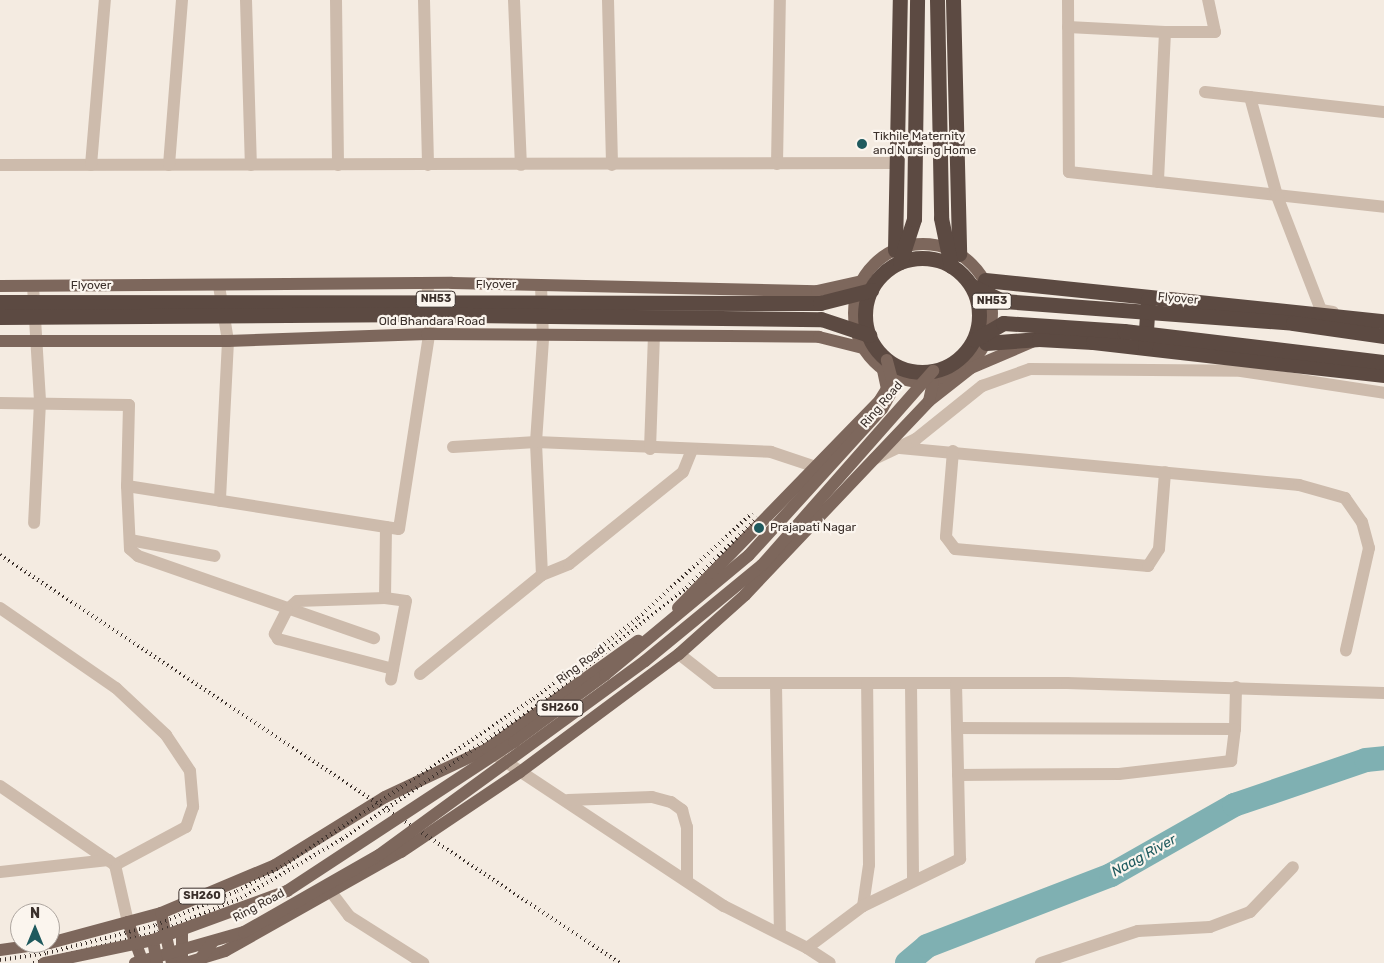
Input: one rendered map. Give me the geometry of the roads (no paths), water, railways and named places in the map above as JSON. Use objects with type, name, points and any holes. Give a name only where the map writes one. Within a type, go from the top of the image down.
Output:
[{"type":"highway","points":[[898,256],[897,163],[900,0]]},
{"type":"highway","name":"Flyover","points":[[0,302],[820,303],[866,286],[898,256],[914,219],[917,0]]},
{"type":"highway","points":[[937,0],[941,218],[955,260]]},
{"type":"highway","points":[[953,0],[955,260]]},
{"type":"highway","name":"Flyover","points":[[898,256],[955,260],[978,283],[1003,301],[1293,323],[1384,336]]},
{"type":"highway","name":"NH53","points":[[980,341],[978,283],[1384,320]]},
{"type":"highway","points":[[866,286],[866,342]]},
{"type":"highway","points":[[1145,348],[1148,297]]},
{"type":"highway","points":[[0,318],[390,314],[821,319],[866,342],[885,365],[933,376]]},
{"type":"highway","name":"NH53","points":[[933,376],[1003,323],[1225,341],[1384,362]]},
{"type":"highway","points":[[980,341],[1039,339],[1145,348],[1384,375]]},
{"type":"main road","name":"NH53","points":[[0,286],[427,284],[817,291],[866,286]]},
{"type":"main road","name":"Old Bhandara Road","points":[[0,341],[228,341],[427,334],[543,338],[654,336],[819,337],[866,342]]},
{"type":"main road","points":[[186,963],[225,952],[401,852],[520,772],[679,654],[744,594],[867,462],[929,401],[971,368],[1039,339]]},
{"type":"main road","name":"Ring Road","points":[[60,940],[162,913],[275,865],[385,797],[487,749],[679,607],[816,467],[887,389],[885,365]]},
{"type":"main road","name":"Ring Road","points":[[44,963],[153,940],[287,891],[514,742],[605,675],[749,555],[882,408],[894,387],[885,365]]},
{"type":"main road","points":[[929,401],[933,376]]},
{"type":"main road","name":"Ring Road","points":[[135,963],[157,961],[182,950],[244,932],[379,855],[645,661],[762,564],[933,376]]},
{"type":"main road","points":[[162,913],[172,963]]},
{"type":"main road","points":[[128,922],[143,963]]},
{"type":"main road","points":[[181,963],[182,930]]},
{"type":"main road","points":[[153,940],[157,961]]},
{"type":"main road","points":[[197,963],[215,940]]},
{"type":"main road","points":[[217,963],[225,952]]},
{"type":"street","points":[[91,165],[105,0]]},
{"type":"street","points":[[169,165],[182,0]]},
{"type":"street","points":[[246,0],[250,165]]},
{"type":"street","points":[[336,0],[338,165]]},
{"type":"street","points":[[424,0],[428,165]]},
{"type":"street","points":[[514,0],[520,165]]},
{"type":"street","points":[[608,0],[612,164]]},
{"type":"street","points":[[777,164],[780,0]]},
{"type":"street","points":[[1068,0],[1069,172],[1384,207]]},
{"type":"street","points":[[1068,27],[1164,32],[1215,32],[1208,0]]},
{"type":"street","points":[[1158,182],[1164,32]]},
{"type":"street","points":[[1205,92],[1384,112]]},
{"type":"street","points":[[1250,97],[1277,196],[1321,310],[1384,320]]},
{"type":"street","points":[[0,165],[897,163]]},
{"type":"street","points":[[126,486],[399,529],[427,334],[432,316],[427,284]]},
{"type":"street","points":[[33,286],[40,402],[34,523]]},
{"type":"street","points":[[218,286],[228,341],[220,501]]},
{"type":"street","points":[[541,286],[543,338],[536,442],[542,575]]},
{"type":"street","points":[[650,449],[654,336]]},
{"type":"street","points":[[867,462],[900,448],[982,386],[1030,369],[1240,371],[1384,392]]},
{"type":"street","points":[[0,403],[40,402],[129,405],[126,486],[130,540],[138,556],[172,572],[374,638]]},
{"type":"street","points":[[453,447],[536,442],[650,449],[771,452],[816,467]]},
{"type":"street","points":[[900,448],[953,451],[1299,485],[1345,498],[1362,522],[1369,548],[1346,650]]},
{"type":"street","points":[[420,674],[542,575],[569,564],[683,472],[692,450]]},
{"type":"street","points":[[953,451],[946,537],[955,550],[1148,566],[1159,549],[1165,472]]},
{"type":"street","points":[[385,598],[386,527]]},
{"type":"street","points":[[130,540],[215,556]]},
{"type":"street","points":[[385,598],[406,601],[392,674],[278,639],[275,629],[287,610],[297,601],[385,598]]},
{"type":"street","points":[[0,608],[116,688],[166,735],[190,771],[193,807],[186,827],[112,863],[0,872]]},
{"type":"street","points":[[679,654],[716,683],[1236,687],[1384,693]]},
{"type":"street","points":[[776,684],[780,931]]},
{"type":"street","points":[[862,906],[869,865],[867,684]]},
{"type":"street","points":[[911,684],[913,881]]},
{"type":"street","points":[[807,948],[862,906],[960,859],[956,684]]},
{"type":"street","points":[[958,775],[1119,774],[1231,761],[1235,729],[1236,687]]},
{"type":"street","points":[[957,728],[1235,729]]},
{"type":"street","points":[[487,749],[520,772],[568,800],[724,906],[780,931],[830,963]]},
{"type":"street","points":[[0,786],[112,863],[128,922]]},
{"type":"street","points":[[568,800],[652,797],[671,802],[682,810],[687,826],[687,881]]},
{"type":"street","points":[[1041,963],[1138,931],[1210,927],[1250,912],[1293,867]]},
{"type":"street","points":[[331,892],[349,916],[405,958],[423,963]]},
{"type":"waterway","name":"Naag River","points":[[907,963],[927,946],[1111,875],[1234,805],[1366,760],[1384,758]]},
{"type":"railway","points":[[0,960],[47,953],[156,925],[237,891],[285,865],[533,699],[638,618],[752,513]]},
{"type":"railway","points":[[33,963],[158,932],[241,898],[342,839],[538,705],[686,588],[757,518]]},
{"type":"railway","points":[[0,555],[620,963]]},
{"type":"place","name":"Tikhile Maternity and Nursing Home","points":[[862,144]]},
{"type":"place","name":"Prajapati Nagar","points":[[759,528]]}]
